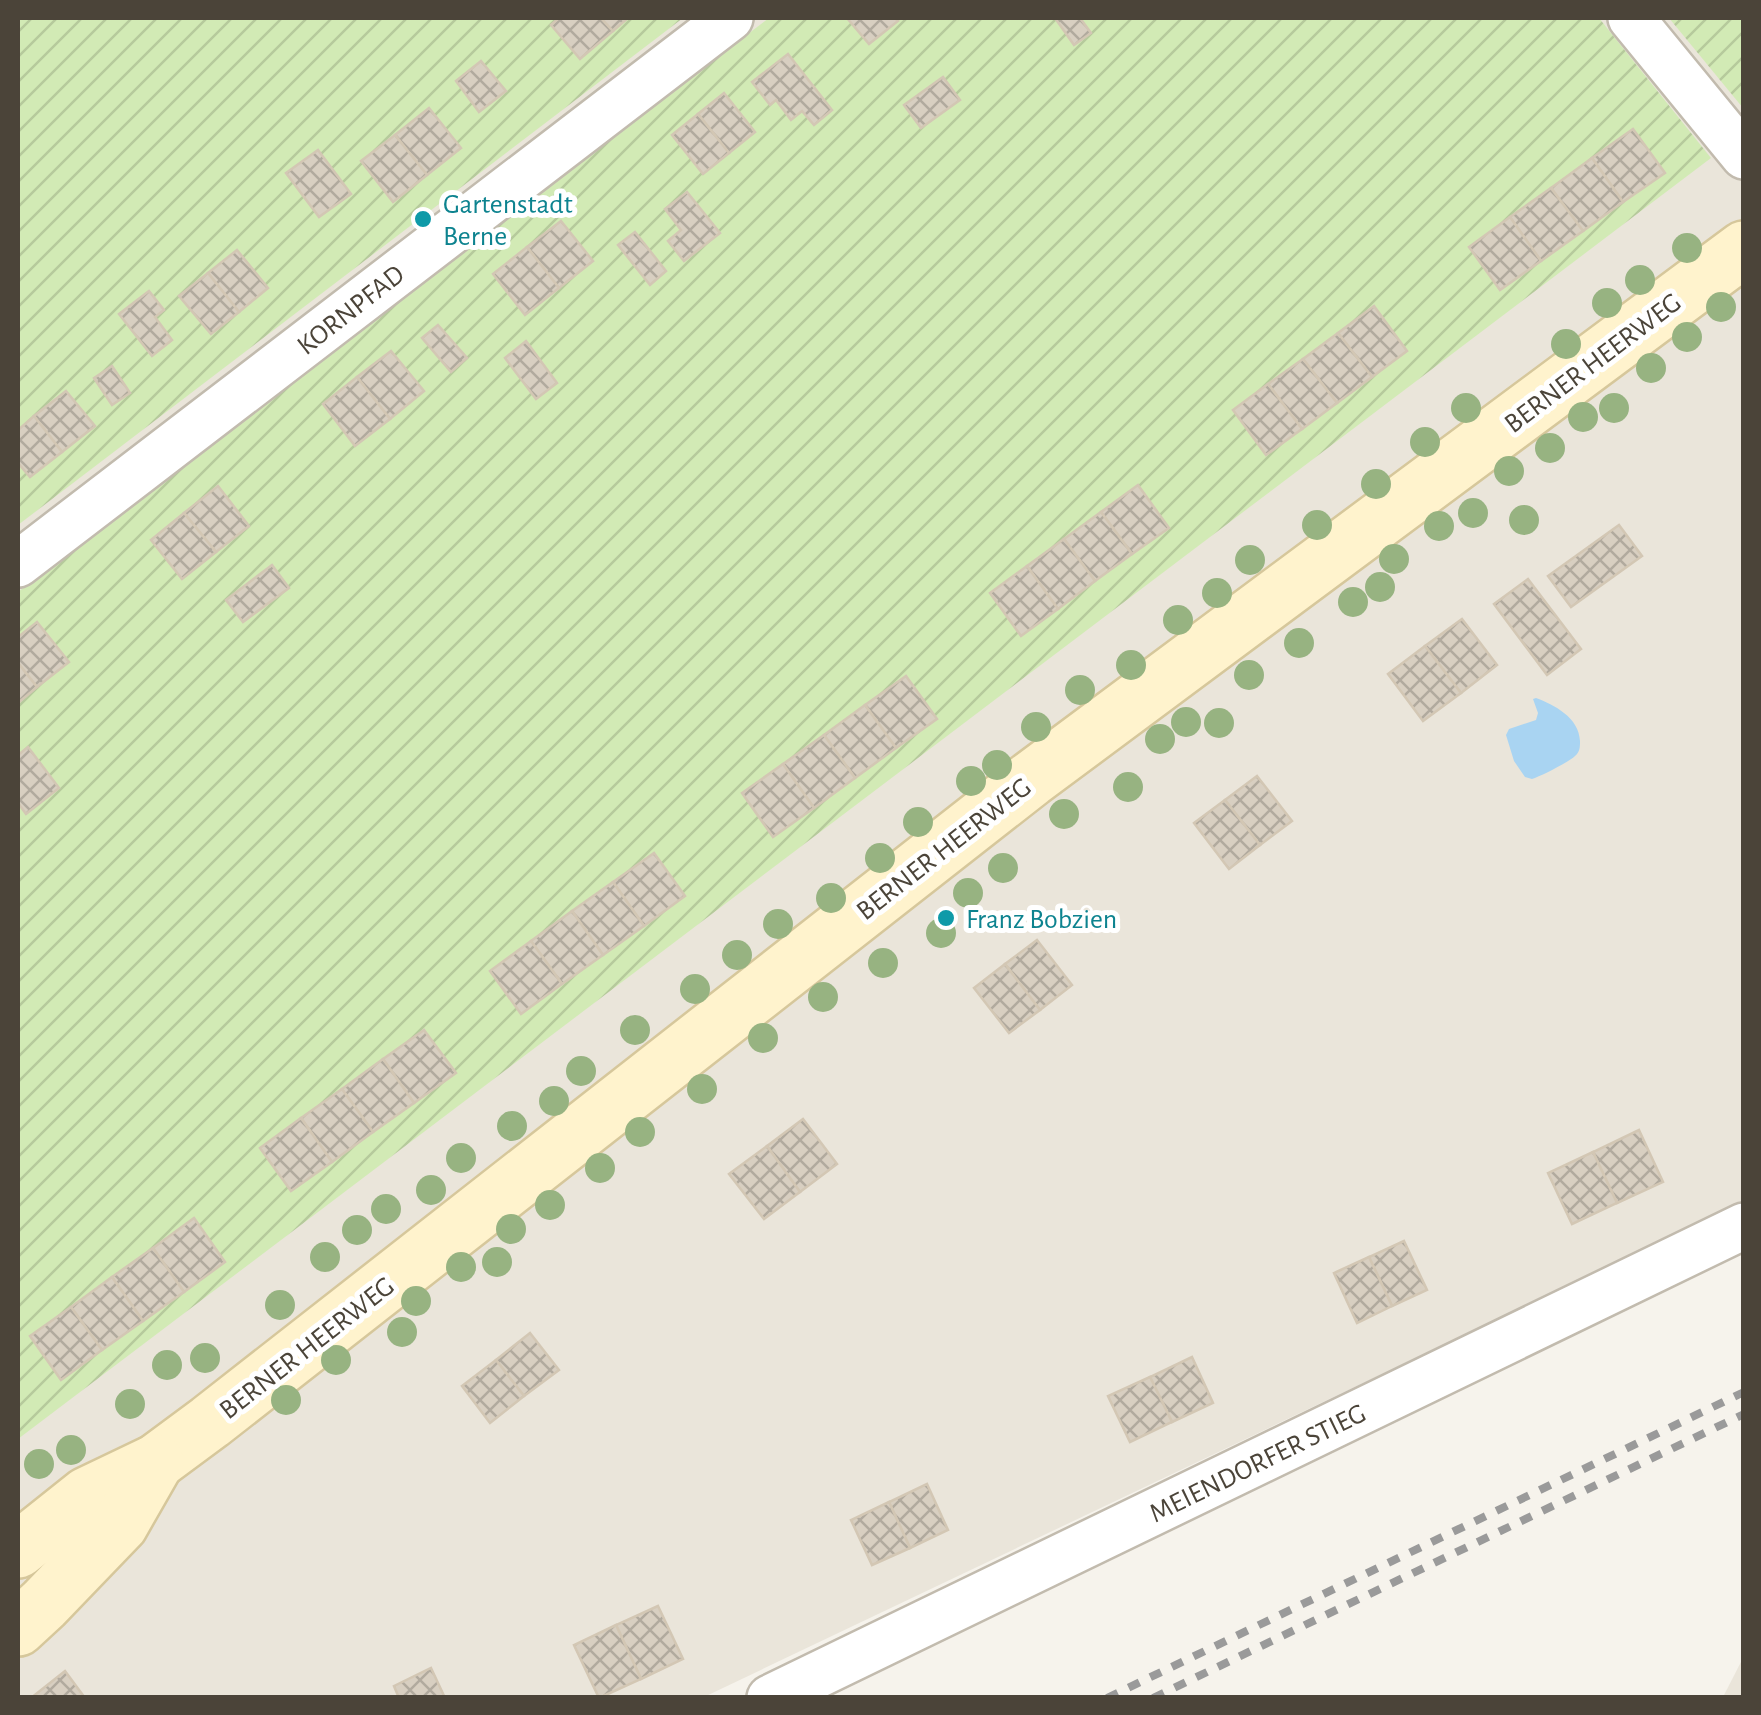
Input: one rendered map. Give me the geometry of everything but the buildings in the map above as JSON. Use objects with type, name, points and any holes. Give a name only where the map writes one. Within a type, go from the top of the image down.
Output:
[{"type":"main road","name":"BERNER HEERWEG","points":[[18,1550],[87,1495],[156,1462],[1031,779],[1744,250]]},
{"type":"main road","name":"BERNER HEERWEG","points":[[18,1628],[120,1525],[156,1462]]},
{"type":"street","name":"KORNPFAD","points":[[18,564],[730,18]]},
{"type":"street","points":[[1631,18],[1744,156]]},
{"type":"street","name":"MEIENDORFER STIEG","points":[[770,1698],[1744,1226]]},
{"type":"shaded area","points":[[18,18],[1743,18],[1743,1202],[704,1697],[18,1697]]},
{"type":"shaded area","points":[[1743,1658],[1743,1697],[1723,1697]]},
{"type":"green space","points":[[18,18],[683,18],[18,525]]},
{"type":"green space","points":[[769,18],[1599,18],[1711,158],[18,1439],[18,592]]},
{"type":"green space","points":[[1669,18],[1743,18],[1743,108]]},
{"type":"water","points":[[1536,698],[1558,708],[1570,719],[1579,733],[1580,745],[1572,759],[1532,779],[1525,777],[1514,761],[1506,735],[1509,729],[1536,720]]},
{"type":"railway","points":[[1107,1698],[1744,1392]]},
{"type":"railway","points":[[1153,1698],[1744,1414]]},
{"type":"place","name":"Gartenstadt Berne","points":[[423,219]]},
{"type":"place","name":"Franz Bobzien","points":[[946,918]]}]
